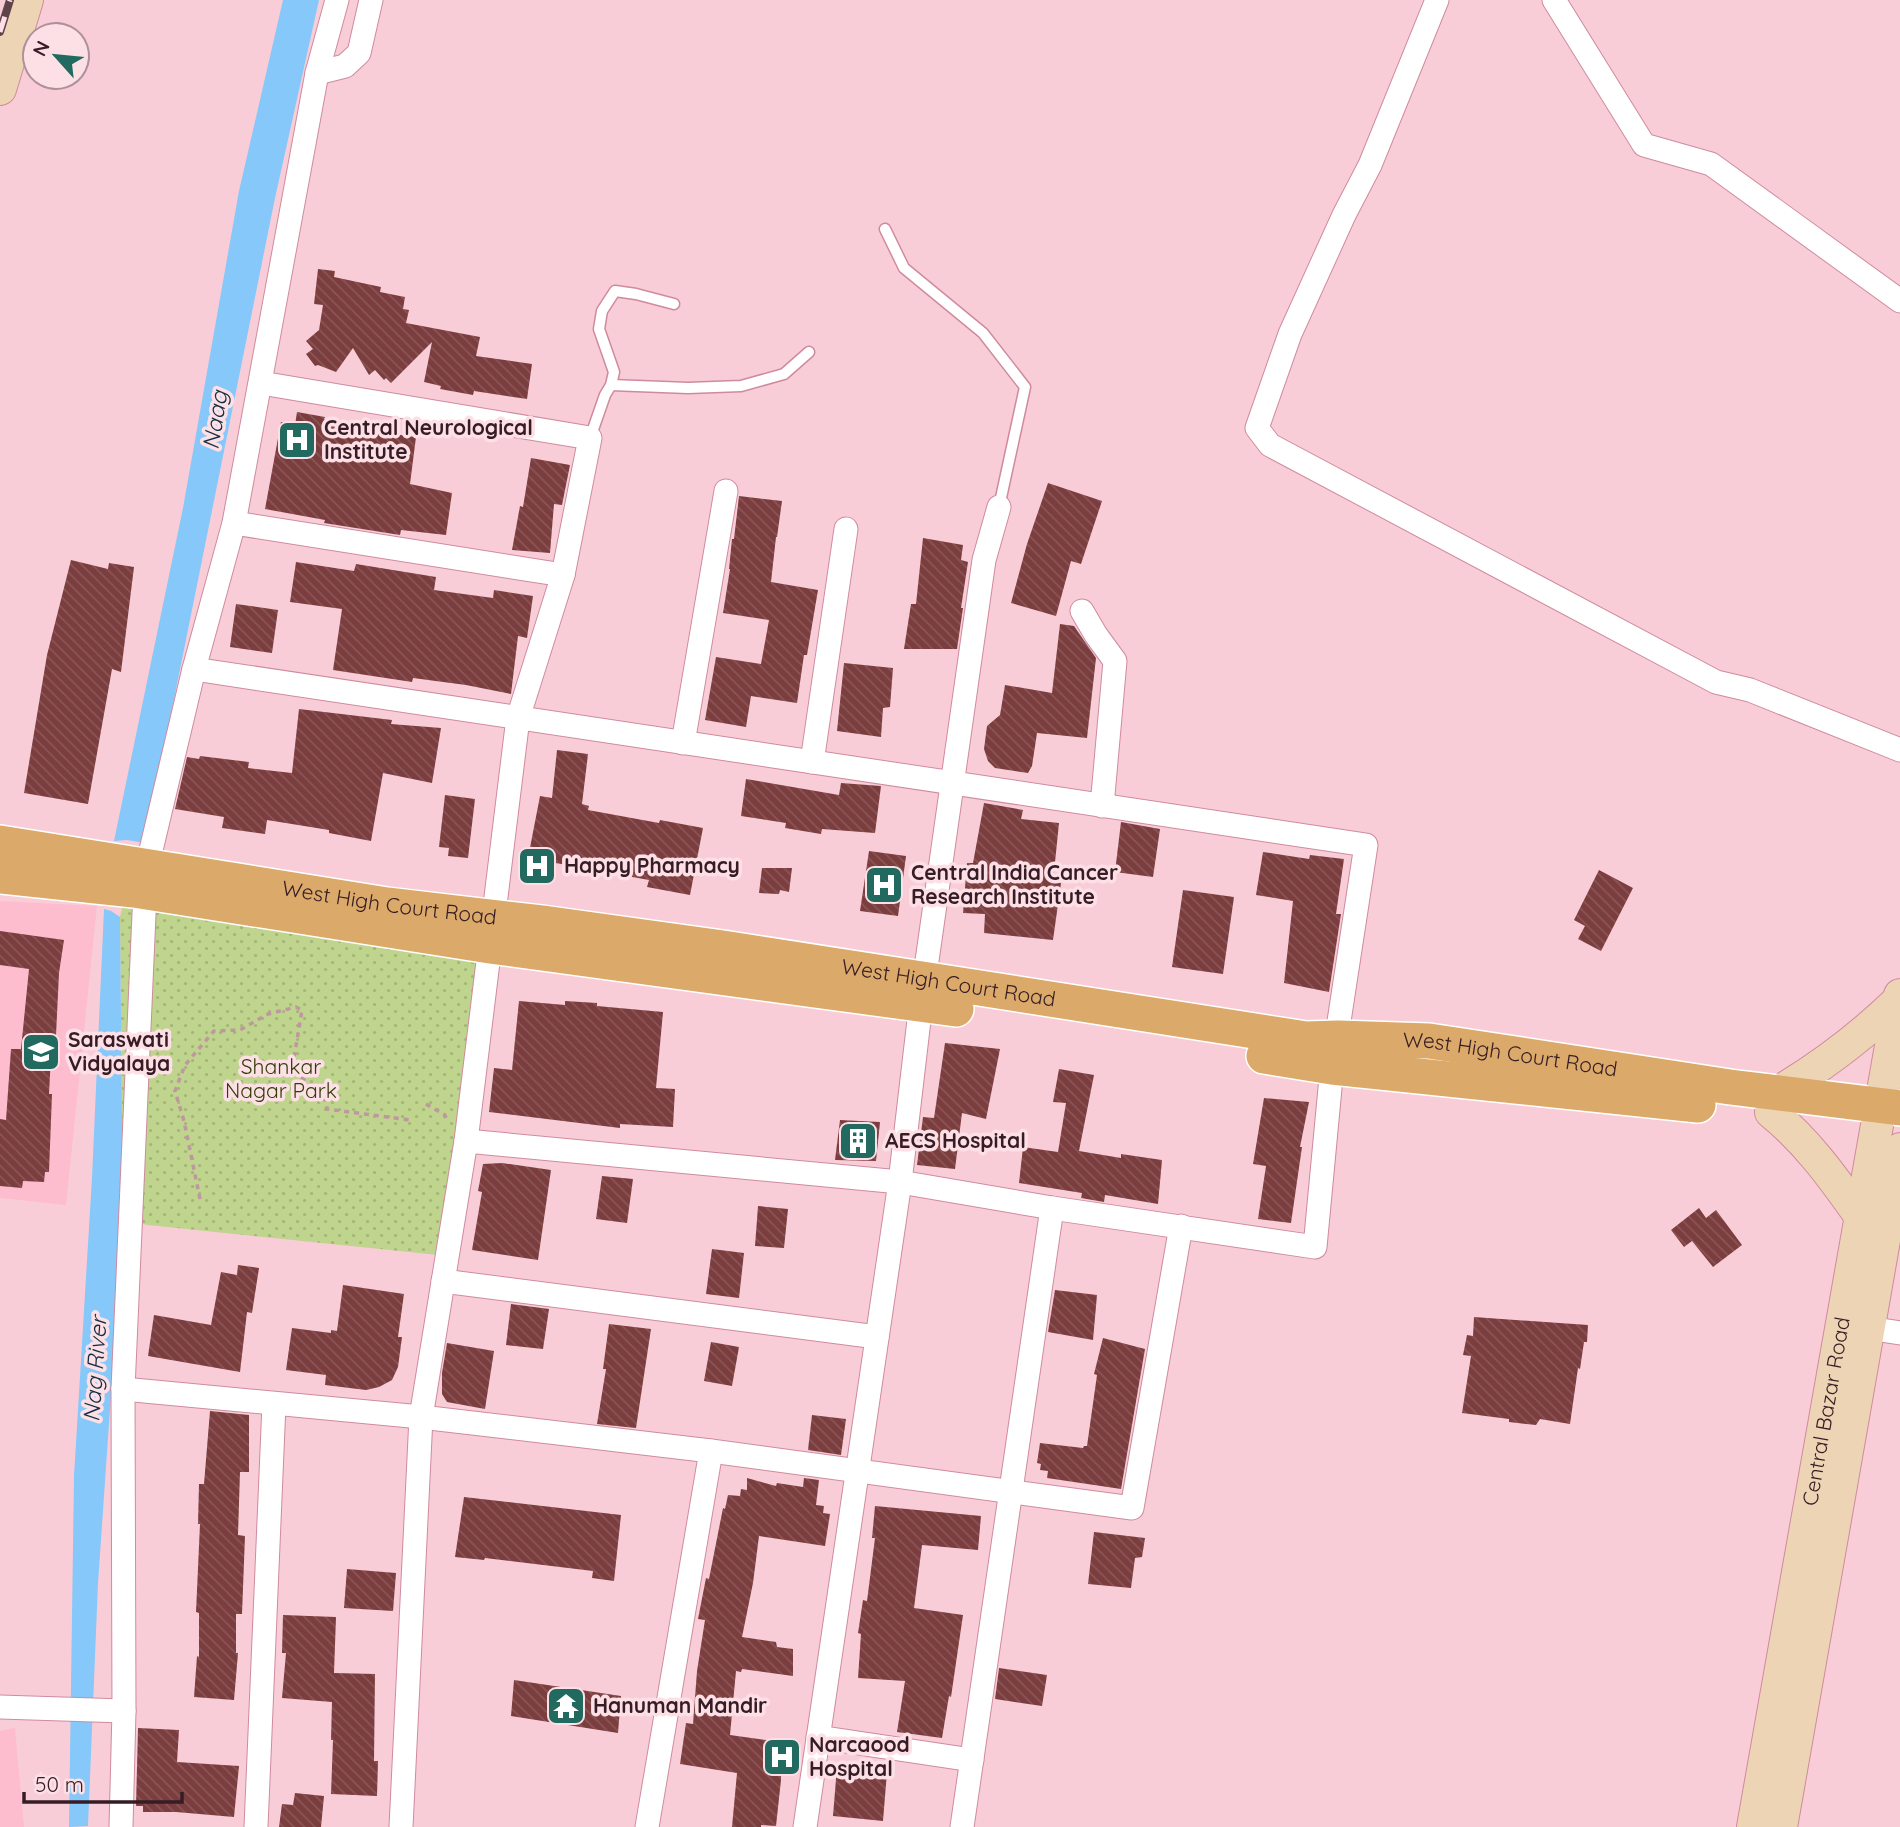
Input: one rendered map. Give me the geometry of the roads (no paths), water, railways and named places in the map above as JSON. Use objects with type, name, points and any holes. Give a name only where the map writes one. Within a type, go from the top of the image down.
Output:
[{"type":"main road","points":[[0,89],[27,0]]},
{"type":"main road","name":"West High Court Road","points":[[0,843],[146,879],[491,932],[1335,1052],[1774,1103],[1892,1123]]},
{"type":"main road","name":"West High Court Road","points":[[0,876],[146,879]]},
{"type":"main road","points":[[1883,1216],[1822,1163],[1791,1128],[1774,1103],[1871,1027],[1900,998]]},
{"type":"main road","name":"Central Bazar Road","points":[[1781,1827],[1868,1328],[1883,1216],[1900,998]]},
{"type":"main road","name":"Central Bazar Road","points":[[1753,1827],[1883,1216]]},
{"type":"street","points":[[121,1827],[123,1388],[146,879],[194,669],[234,523],[317,73],[337,0]]},
{"type":"street","points":[[317,73],[345,66],[359,53],[371,0]]},
{"type":"street","points":[[1437,0],[1370,165],[1344,215],[1290,334],[1257,428],[1270,445],[1716,682],[1750,690],[1900,750]]},
{"type":"street","points":[[1554,0],[1644,145],[1711,164],[1900,301]]},
{"type":"street","points":[[261,383],[590,438],[563,575],[518,718],[466,1141],[421,1417],[401,1827]]},
{"type":"street","points":[[682,743],[726,491]]},
{"type":"street","points":[[805,1827],[900,1182],[923,992],[984,560],[999,507]]},
{"type":"street","points":[[234,523],[563,575]]},
{"type":"street","points":[[812,762],[846,529]]},
{"type":"street","points":[[1082,611],[1115,661],[1102,806]]},
{"type":"street","points":[[194,669],[1366,845],[1335,1052],[1315,1247],[1052,1208],[900,1182],[466,1141]]},
{"type":"street","points":[[962,1827],[1052,1208]]},
{"type":"street","points":[[123,1388],[421,1417],[710,1451],[1132,1508],[1181,1226]]},
{"type":"street","points":[[443,1281],[877,1337]]},
{"type":"street","points":[[1868,1328],[1900,1333]]},
{"type":"street","points":[[256,1827],[274,1404]]},
{"type":"street","points":[[647,1827],[710,1451]]},
{"type":"street","points":[[0,1707],[120,1711]]},
{"type":"street","points":[[818,1737],[972,1760]]},
{"type":"lane","points":[[886,229],[904,268],[983,333],[1025,387],[999,507]]},
{"type":"lane","points":[[590,438],[614,372],[599,329],[602,311],[615,291],[636,293],[674,304]]},
{"type":"lane","points":[[611,386],[741,386],[784,374],[809,352]]},
{"type":"water","name":"Naag","points":[[283,0],[319,0],[275,198],[145,843],[114,841],[183,508],[239,191]]},
{"type":"water","name":"Nag River","points":[[104,909],[120,917],[123,1220],[98,1583],[88,1826],[69,1827],[74,1476],[92,1178]]},
{"type":"railway","points":[[0,32],[10,0]]},
{"type":"place","name":"Central Neurological Institute","points":[[297,440]]},
{"type":"place","name":"Happy Pharmacy","points":[[537,866]]},
{"type":"place","name":"Central India Cancer Research Institute","points":[[884,885]]},
{"type":"place","name":"Saraswati Vidyalaya","points":[[41,1052]]},
{"type":"place","name":"AECS Hospital","points":[[858,1141]]},
{"type":"place","name":"Hanuman Mandir","points":[[566,1706]]},
{"type":"place","name":"Narcaood Hospital","points":[[782,1757]]},
{"type":"park label","name":"Shankar Nagar Park","points":[[281,1079]]}]
